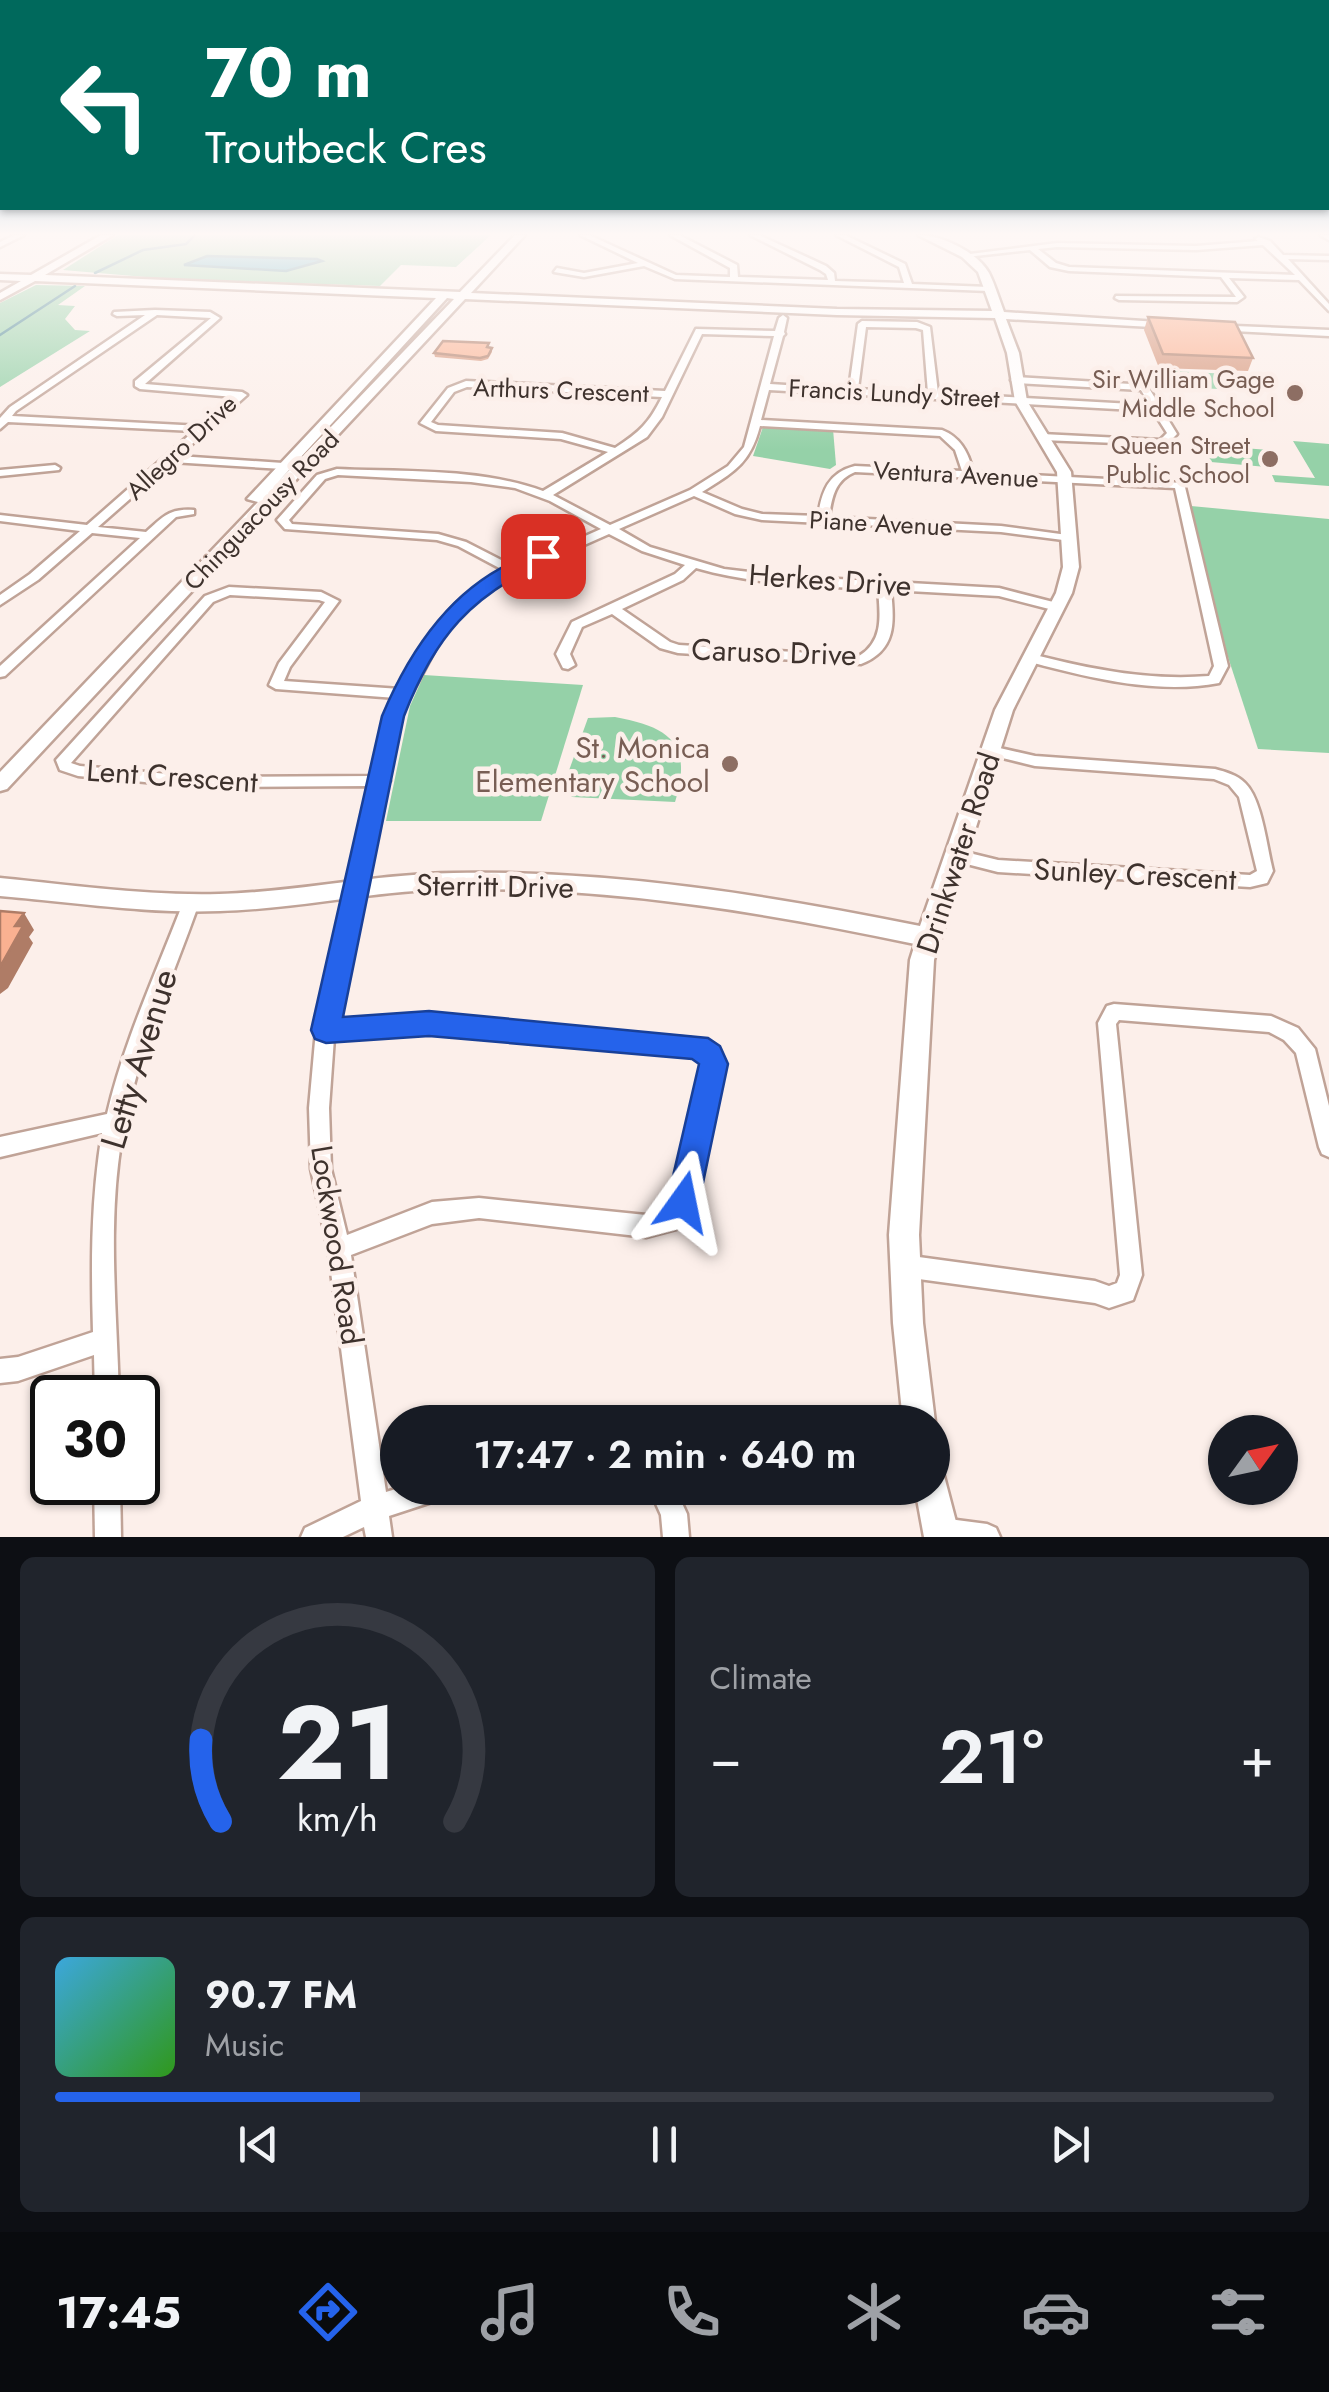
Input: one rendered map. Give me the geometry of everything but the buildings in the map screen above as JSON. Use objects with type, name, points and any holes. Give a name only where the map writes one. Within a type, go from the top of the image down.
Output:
[{"type":"main road","name":"Chinguacousy Road","points":[[0,763],[171,589],[434,307]]},
{"type":"main road","name":"Chinguacousy Road","points":[[0,784],[453,307]]},
{"type":"main road","points":[[700,307],[781,314],[836,308]]},
{"type":"main road","points":[[796,307],[851,311]]},
{"type":"main road","name":"Drinkwater Road","points":[[917,1405],[904,1266],[904,1200],[918,1005],[927,937],[1004,710],[1057,607],[1071,567],[1060,461],[1021,401],[1013,352],[995,307]]},
{"type":"main road","points":[[781,314],[851,311],[1329,333]]},
{"type":"main road","name":"Sterritt Drive","points":[[0,887],[191,903],[454,880],[649,892],[774,906],[927,937]]},
{"type":"main road","points":[[936,1505],[942,1534]]},
{"type":"street","points":[[116,314],[155,312]]},
{"type":"street","points":[[2,423],[24,401],[155,312]]},
{"type":"street","name":"Allegro Drive","points":[[0,601],[25,585],[241,398],[241,394],[138,384],[216,316],[155,312]]},
{"type":"street","name":"Lockwood Road","points":[[379,1537],[339,1249],[321,1169],[319,1108],[326,1030],[393,716],[402,694],[452,615],[483,585],[694,492],[732,468],[749,448],[781,334],[781,314]]},
{"type":"street","points":[[853,391],[862,324],[917,324],[926,328],[932,344],[933,396]]},
{"type":"street","points":[[545,495],[642,435],[668,394],[699,331],[781,334]]},
{"type":"street","points":[[1016,380],[1134,384],[1148,389],[1172,434],[1162,444],[1042,437]]},
{"type":"street","name":"Arthurs Crescent","points":[[615,451],[562,436],[436,428],[425,423],[451,390],[466,384],[668,394]]},
{"type":"street","name":"Francis Lundy Street","points":[[766,386],[1158,408]]},
{"type":"street","points":[[756,422],[942,433],[952,439],[966,461],[968,474]]},
{"type":"street","points":[[2,423],[206,429]]},
{"type":"street","points":[[172,459],[282,466]]},
{"type":"street","points":[[0,472],[54,468]]},
{"type":"street","name":"Ventura Avenue","points":[[823,519],[833,480],[844,470],[1180,485],[1220,674],[1214,680],[1156,681],[1079,671],[1031,658]]},
{"type":"street","name":"Herkes Drive","points":[[512,570],[462,544],[438,537],[288,527],[283,520],[321,477],[337,472],[501,481],[545,495],[646,548],[693,564],[784,580],[998,592],[1057,607]]},
{"type":"street","name":"Piane Avenue","points":[[694,492],[762,517],[1001,529],[1071,538]]},
{"type":"street","points":[[0,673],[173,514],[190,512]]},
{"type":"street","points":[[0,518],[148,536]]},
{"type":"street","points":[[568,665],[564,654],[576,625],[679,577],[693,564]]},
{"type":"street","name":"Caruso Drive","points":[[612,608],[665,645],[678,649],[861,660],[880,648],[887,632],[884,584]]},
{"type":"street","name":"Lent Crescent","points":[[382,781],[200,782],[78,771],[65,766],[63,760],[209,599],[229,591],[321,596],[333,601],[284,666],[276,686],[402,694]]},
{"type":"street","name":"Sunley Crescent","points":[[957,856],[998,866],[1250,881],[1261,879],[1265,872],[1242,786],[1229,779],[1200,772],[1035,761],[991,751]]},
{"type":"street","name":"Letty Avenue","points":[[107,1375],[103,1234],[106,1167],[114,1121],[145,1022],[191,903]]},
{"type":"street","points":[[904,1266],[1109,1297],[1125,1292],[1131,1275],[1107,1022],[1114,1012],[1271,1024],[1292,1034],[1305,1049],[1329,1147]]},
{"type":"street","points":[[326,1030],[429,1024],[501,1028],[692,1046],[709,1055],[714,1064],[683,1202],[668,1221],[646,1226],[479,1208],[432,1213],[339,1249]]},
{"type":"street","points":[[0,1147],[114,1121]]},
{"type":"street","points":[[0,1371],[18,1369],[106,1339]]},
{"type":"street","points":[[107,1505],[108,1537]]},
{"type":"street","points":[[314,1537],[384,1505]]},
{"type":"street","points":[[670,1505],[676,1537]]},
{"type":"street","points":[[942,1534],[987,1537]]},
{"type":"green space","points":[[0,307],[74,307],[65,319],[75,330],[90,331],[0,387]]},
{"type":"green space","points":[[1171,371],[1249,375],[1259,391],[1179,387]]},
{"type":"green space","points":[[763,427],[833,429],[836,465],[830,469],[753,456]]},
{"type":"green space","points":[[1293,441],[1329,444],[1329,486],[1275,482],[1272,475],[1315,478]]},
{"type":"green space","points":[[1204,445],[1269,450],[1277,468],[1211,462]]},
{"type":"green space","points":[[1191,506],[1329,519],[1329,753],[1258,749],[1227,654]]},
{"type":"green space","points":[[424,675],[583,685],[541,821],[386,821],[410,706]]},
{"type":"green space","points":[[615,717],[650,726],[672,742],[681,766],[675,802],[572,797],[563,787],[588,718]]},
{"type":"waterway","points":[[0,335],[43,307]]},
{"type":"place","name":"Sir William Gage Middle School","points":[[1295,393]]},
{"type":"place","name":"Queen Street Public School","points":[[1270,459]]},
{"type":"place","name":"St. Monica Elementary School","points":[[730,764]]},
{"type":"route","points":[[543,556],[500,575],[461,604],[442,625],[402,694],[393,716],[326,1030],[429,1024],[698,1047],[714,1064],[683,1202]]}]
